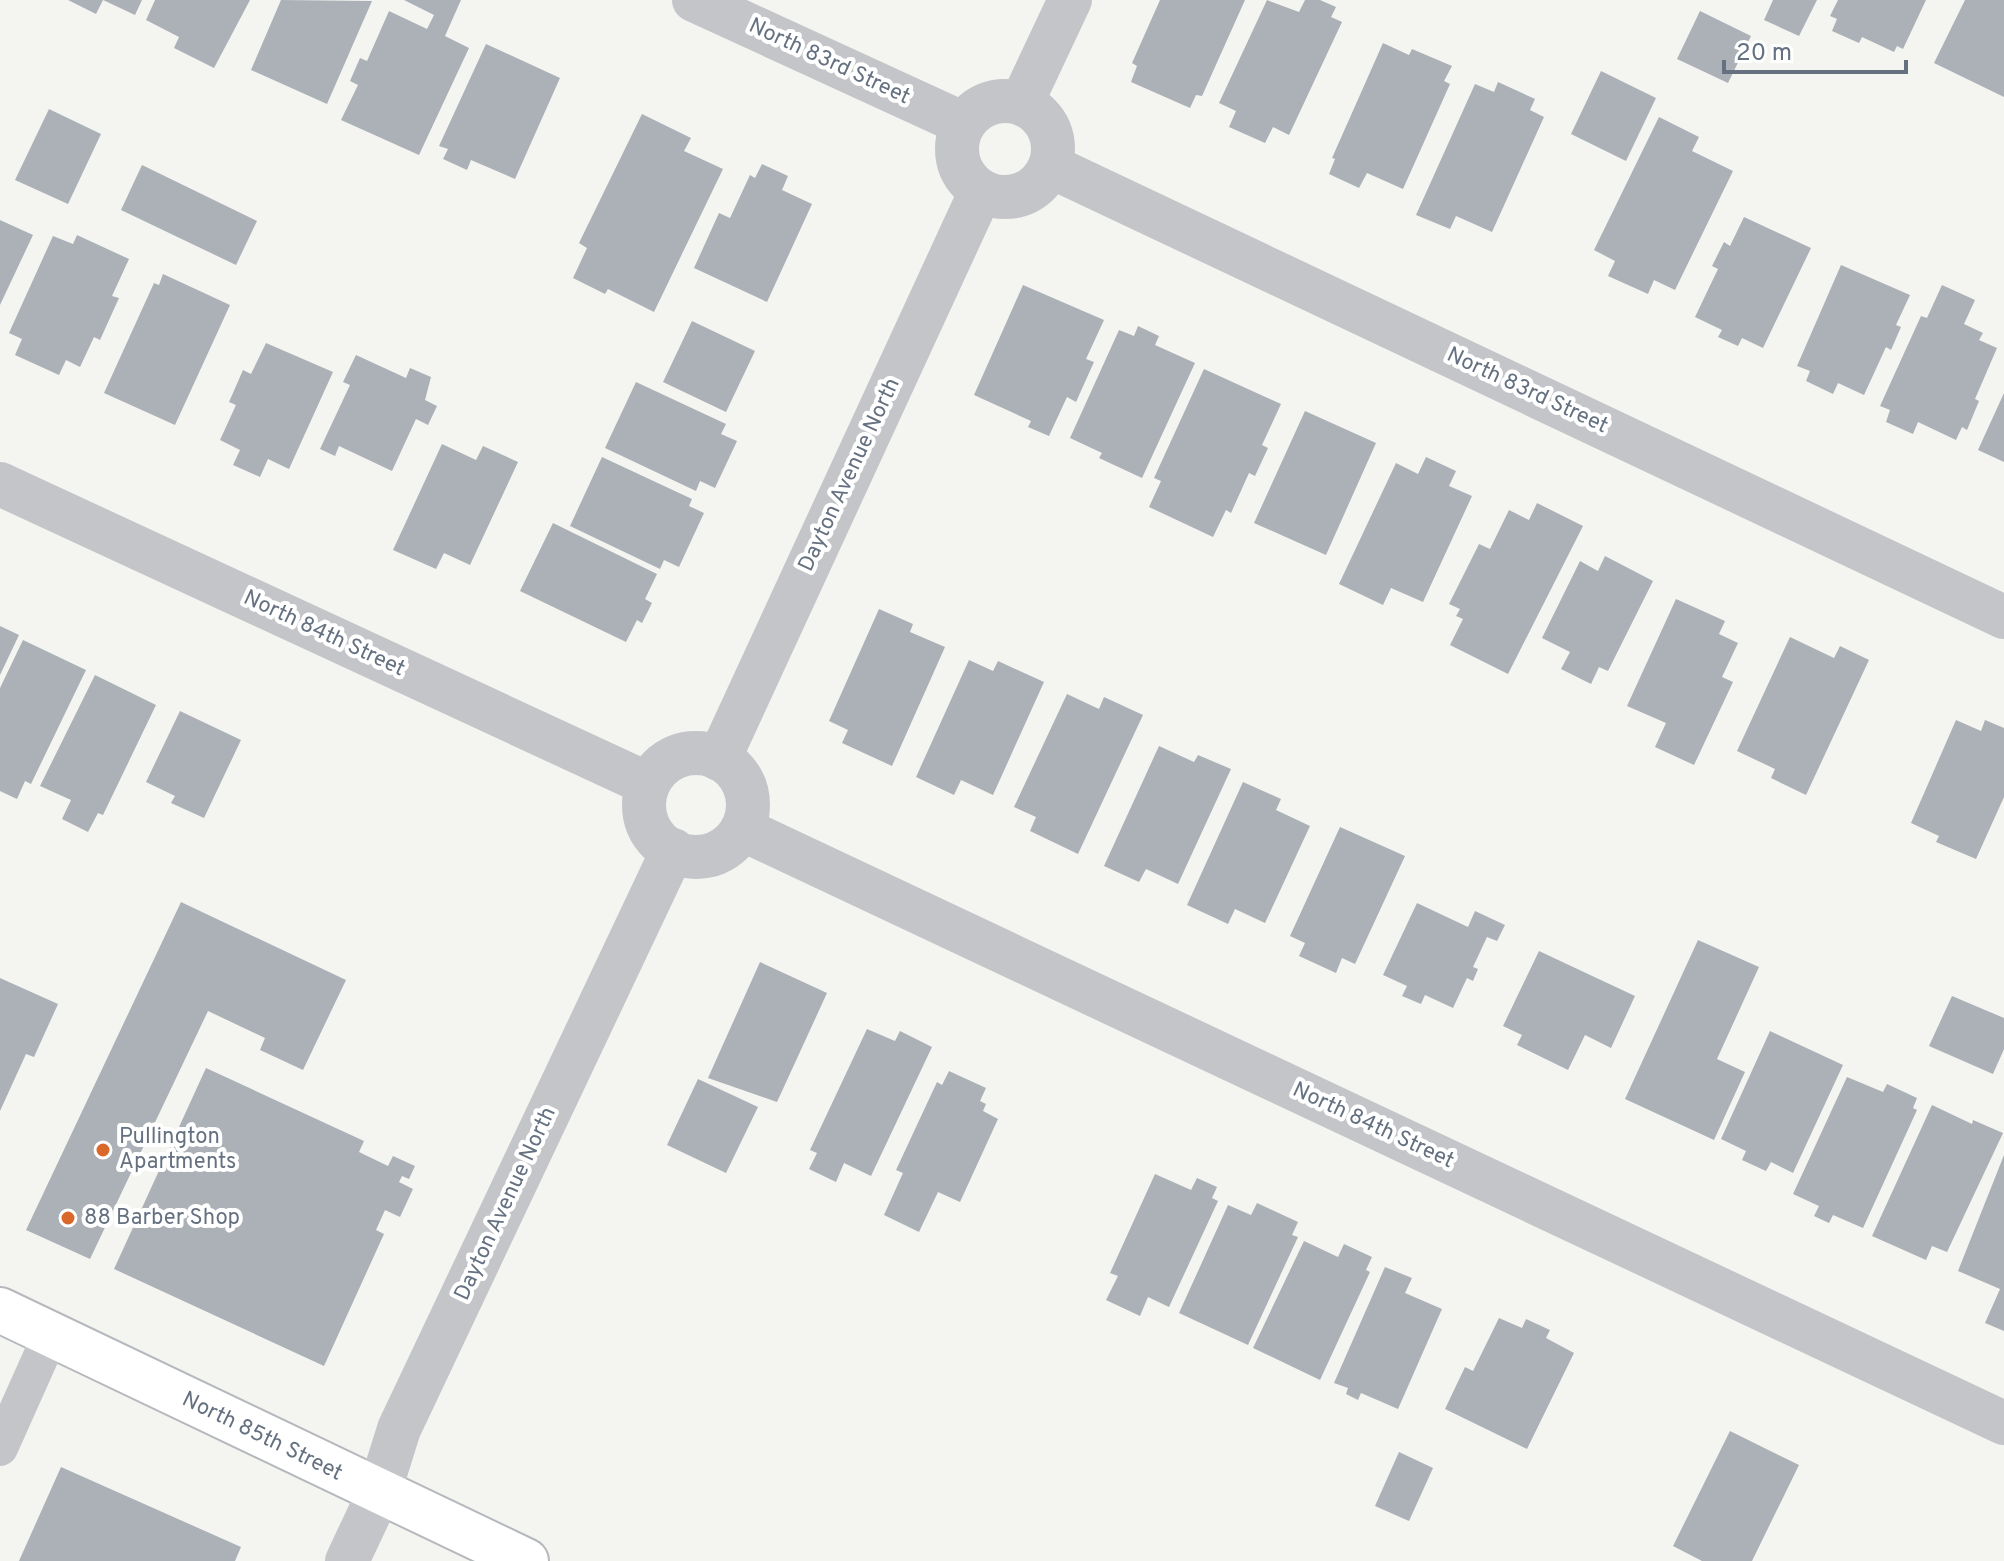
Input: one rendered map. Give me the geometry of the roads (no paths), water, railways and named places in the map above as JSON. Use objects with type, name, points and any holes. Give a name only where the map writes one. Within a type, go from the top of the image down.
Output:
[{"type":"main road","name":"North 85th Street","points":[[0,1310],[526,1561]]},
{"type":"street","name":"North 83rd Street","points":[[694,0],[964,124]]},
{"type":"street","points":[[1022,102],[1070,0]]},
{"type":"street","points":[[1022,102],[1045,123],[1051,137],[1050,166],[1042,179],[1017,195],[1002,196],[981,191],[962,171],[957,156],[957,139],[974,111],[989,103],[1022,102]]},
{"type":"street","name":"North 83rd Street","points":[[1050,166],[2004,617]]},
{"type":"street","name":"Dayton Avenue North","points":[[719,759],[981,191]]},
{"type":"street","name":"North 84th Street","points":[[0,484],[648,784]]},
{"type":"street","points":[[689,753],[719,759],[746,789],[748,804],[742,829],[728,846],[715,853],[700,857],[673,850],[654,836],[646,820],[643,802],[648,784],[658,769],[672,759],[689,753]]},
{"type":"street","name":"North 84th Street","points":[[742,829],[2004,1423]]},
{"type":"street","name":"Dayton Avenue North","points":[[347,1561],[379,1493],[399,1429],[673,850]]},
{"type":"lane","points":[[0,1448],[51,1334]]},
{"type":"place","name":"Pullington Apartments","points":[[103,1150]]},
{"type":"place","name":"88 Barber Shop","points":[[68,1218]]}]
